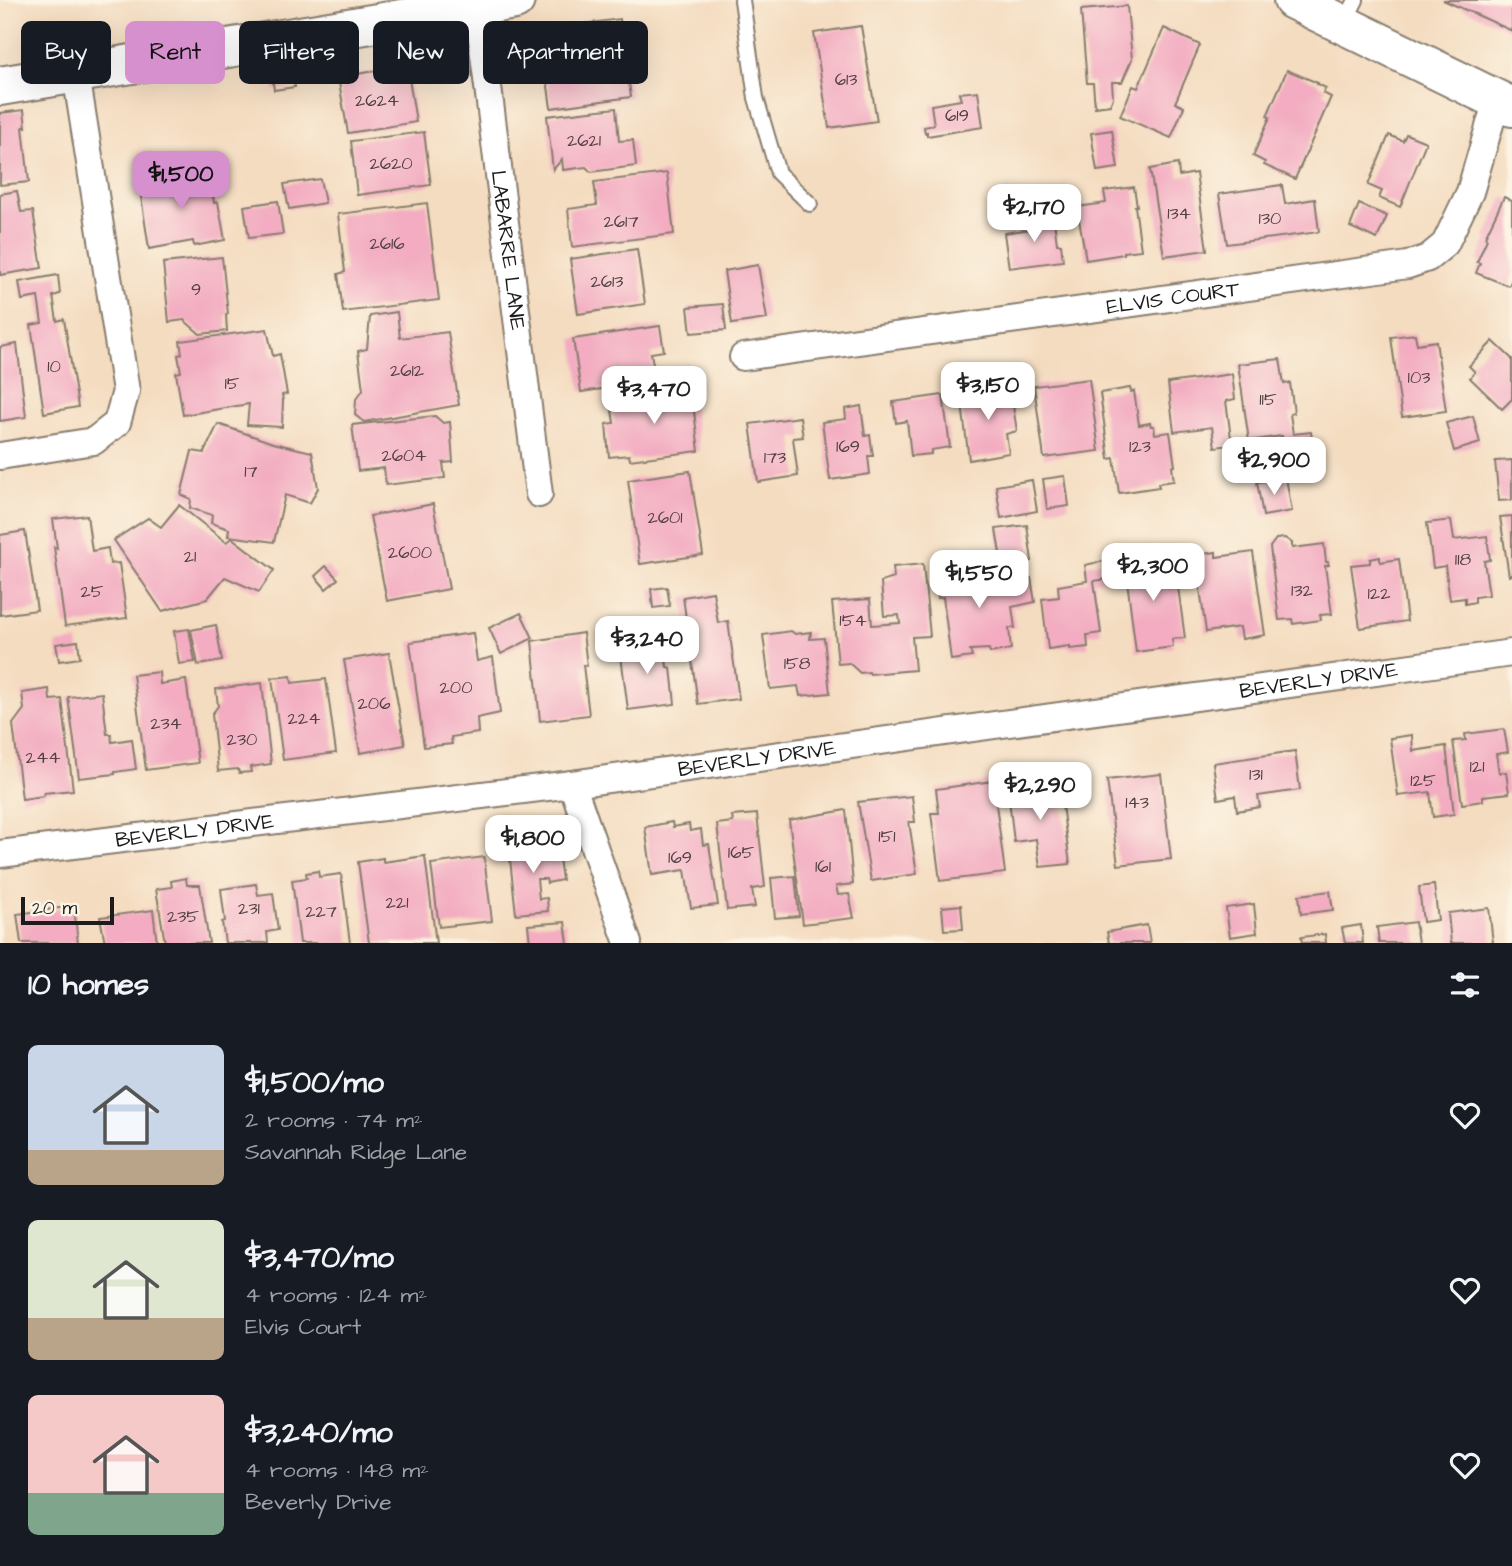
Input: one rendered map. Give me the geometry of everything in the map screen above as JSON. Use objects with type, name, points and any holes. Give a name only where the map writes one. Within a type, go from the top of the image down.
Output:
[{"type":"street","points":[[111,68],[514,0]]},
{"type":"street","points":[[1293,0],[1350,12],[1504,104]]},
{"type":"street","name":"LABARRE LANE","points":[[478,7],[539,494]]},
{"type":"street","points":[[0,86],[21,83]]},
{"type":"street","points":[[0,456],[94,441],[117,423],[126,391],[78,84]]},
{"type":"street","name":"ELVIS COURT","points":[[743,357],[1408,265],[1429,258],[1445,244],[1470,191],[1504,104]]},
{"type":"street","name":"BEVERLY DRIVE","points":[[0,854],[572,784],[1512,653]]},
{"type":"street","points":[[572,784],[628,943]]},
{"type":"lane","points":[[742,0],[757,97],[778,173],[810,204]]},
{"type":"building","points":[[1443,0],[1512,0],[1512,31],[1484,18]]},
{"type":"building","points":[[1127,6],[1132,59],[1122,82],[1112,82],[1113,98],[1110,105],[1095,107],[1093,83],[1087,83],[1081,10]]},
{"type":"building","points":[[861,26],[877,121],[829,128],[814,33]]},
{"type":"building","points":[[1164,28],[1200,45],[1175,103],[1184,107],[1171,138],[1120,116],[1133,86],[1138,88]]},
{"type":"building","points":[[1287,70],[1318,83],[1326,88],[1323,93],[1331,97],[1295,179],[1264,165],[1265,162],[1253,156]]},
{"type":"building","points":[[373,71],[373,84],[410,84],[416,122],[348,133],[339,84],[359,84],[359,74]]},
{"type":"building","points":[[273,84],[295,84],[295,87],[274,90]]},
{"type":"building","points":[[548,84],[629,84],[631,97],[551,108]]},
{"type":"building","points":[[978,91],[983,127],[927,136],[924,127],[934,125],[931,105],[961,100],[959,93]]},
{"type":"building","points":[[616,108],[619,141],[633,140],[636,166],[591,172],[586,167],[563,170],[562,159],[553,170],[547,116]]},
{"type":"building","points":[[24,110],[26,127],[23,127],[29,182],[0,185],[0,113]]},
{"type":"building","points":[[1112,130],[1118,168],[1097,171],[1091,133]]},
{"type":"building","points":[[424,132],[431,185],[357,195],[351,141]]},
{"type":"building","points":[[1406,134],[1426,142],[1400,207],[1379,198],[1382,191],[1368,185],[1389,135],[1403,141]]},
{"type":"building","points":[[1178,164],[1179,176],[1196,173],[1207,250],[1164,256],[1150,169]]},
{"type":"building","points":[[210,172],[214,203],[218,202],[225,240],[194,246],[193,241],[149,249],[139,183]]},
{"type":"building","points":[[667,173],[674,234],[572,247],[568,209],[597,205],[594,182]]},
{"type":"building","points":[[320,179],[325,203],[289,209],[284,184]]},
{"type":"building","points":[[1282,185],[1285,204],[1315,199],[1319,232],[1227,244],[1219,194]]},
{"type":"building","points":[[1134,187],[1141,250],[1086,260],[1077,207],[1106,203],[1104,191]]},
{"type":"building","points":[[17,191],[21,212],[33,211],[42,268],[0,275],[0,194]]},
{"type":"building","points":[[1504,197],[1512,201],[1512,279],[1509,286],[1476,273],[1480,263],[1477,262],[1487,239],[1485,237]]},
{"type":"building","points":[[278,201],[283,234],[249,238],[244,206]]},
{"type":"building","points":[[427,203],[439,300],[343,312],[338,274],[345,272],[338,214]]},
{"type":"building","points":[[1359,204],[1387,216],[1377,239],[1350,227]]},
{"type":"building","points":[[1053,213],[1057,244],[1061,244],[1063,261],[1009,268],[1004,233],[1038,228],[1036,215]]},
{"type":"building","points":[[637,249],[645,304],[578,314],[570,259]]},
{"type":"building","points":[[222,257],[228,314],[227,331],[200,334],[184,320],[169,322],[163,263]]},
{"type":"building","points":[[758,265],[767,319],[732,324],[724,271]]},
{"type":"building","points":[[58,275],[60,294],[53,296],[57,321],[64,319],[78,407],[44,413],[31,325],[42,323],[38,297],[22,300],[19,282]]},
{"type":"building","points":[[723,304],[726,330],[691,333],[688,307]]},
{"type":"building","points":[[397,312],[400,338],[448,332],[459,405],[364,422],[355,415],[356,399],[363,390],[358,351],[367,349],[370,316]]},
{"type":"building","points":[[660,326],[664,351],[651,353],[656,381],[581,392],[573,339]]},
{"type":"building","points":[[267,329],[273,356],[280,354],[287,394],[282,395],[282,427],[247,425],[249,404],[183,415],[176,373],[181,372],[178,355],[182,354],[180,341]]},
{"type":"building","points":[[1415,334],[1417,344],[1436,341],[1446,411],[1402,417],[1391,337]]},
{"type":"building","points":[[1493,341],[1512,359],[1512,399],[1502,409],[1470,378],[1475,372],[1469,366]]},
{"type":"building","points":[[17,344],[26,417],[0,421],[0,347]]},
{"type":"building","points":[[1280,359],[1284,384],[1290,383],[1294,413],[1290,414],[1293,434],[1311,432],[1315,462],[1286,465],[1282,436],[1249,441],[1238,364]]},
{"type":"building","points":[[1232,374],[1235,399],[1226,401],[1232,445],[1215,447],[1212,427],[1174,432],[1168,383]]},
{"type":"building","points":[[1089,379],[1099,451],[1044,458],[1034,386]]},
{"type":"building","points":[[993,382],[994,391],[1005,390],[1008,406],[1013,406],[1017,431],[1006,434],[1009,453],[969,460],[961,396],[976,394],[974,385]]},
{"type":"building","points":[[691,388],[699,451],[630,460],[629,455],[609,457],[606,424],[614,423],[612,410],[625,408],[623,397]]},
{"type":"building","points":[[1130,388],[1131,392],[1134,391],[1139,425],[1150,423],[1154,426],[1155,434],[1170,432],[1175,466],[1172,467],[1174,481],[1158,483],[1159,487],[1119,493],[1114,458],[1109,459],[1100,393]]},
{"type":"building","points":[[943,395],[950,447],[931,450],[931,454],[911,456],[907,421],[896,423],[893,402]]},
{"type":"building","points":[[861,406],[865,436],[870,435],[873,456],[868,456],[870,474],[830,480],[822,422],[846,419],[845,409]]},
{"type":"building","points":[[435,416],[443,423],[450,422],[453,462],[443,463],[445,478],[386,485],[384,468],[358,471],[352,425]]},
{"type":"building","points":[[1473,416],[1480,443],[1454,451],[1446,423]]},
{"type":"building","points":[[800,417],[803,437],[793,438],[798,476],[758,482],[750,424]]},
{"type":"building","points":[[218,424],[273,443],[312,452],[318,488],[310,503],[285,495],[274,542],[228,536],[229,529],[211,523],[212,515],[190,508],[191,499],[181,495],[192,451],[204,453]]},
{"type":"building","points":[[1512,460],[1512,500],[1499,501],[1495,461]]},
{"type":"building","points":[[690,471],[703,555],[640,564],[628,480]]},
{"type":"building","points":[[1065,476],[1069,506],[1047,509],[1043,479]]},
{"type":"building","points":[[1286,478],[1292,511],[1263,516],[1257,482]]},
{"type":"building","points":[[1032,480],[1037,511],[1001,518],[996,486]]},
{"type":"building","points":[[433,504],[449,589],[387,601],[370,516]]},
{"type":"building","points":[[179,505],[226,542],[232,538],[274,570],[259,592],[225,577],[207,599],[162,611],[114,540],[148,518],[161,527]]},
{"type":"building","points":[[87,515],[92,551],[108,548],[110,564],[119,563],[127,618],[65,626],[54,547],[57,548],[53,519]]},
{"type":"building","points":[[1512,516],[1512,575],[1509,576],[1500,517]]},
{"type":"building","points":[[1451,520],[1454,540],[1487,536],[1490,560],[1484,561],[1489,595],[1475,597],[1475,602],[1465,604],[1465,598],[1450,600],[1445,566],[1433,568],[1427,523]]},
{"type":"building","points":[[1027,525],[1032,561],[1002,566],[996,529]]},
{"type":"building","points":[[25,531],[37,610],[0,615],[0,535]]},
{"type":"building","points":[[1285,538],[1292,543],[1292,548],[1324,544],[1326,562],[1329,565],[1325,566],[1332,614],[1320,615],[1321,620],[1293,624],[1292,619],[1279,620],[1270,547],[1276,539]]},
{"type":"building","points":[[1164,551],[1168,588],[1178,587],[1185,638],[1172,639],[1173,647],[1136,652],[1124,556]]},
{"type":"building","points":[[1216,552],[1216,557],[1253,552],[1265,635],[1242,639],[1240,627],[1206,632],[1196,560],[1197,555]]},
{"type":"building","points":[[1380,557],[1380,562],[1399,559],[1407,621],[1360,628],[1351,565],[1370,563],[1370,559]]},
{"type":"building","points":[[1104,561],[1107,579],[1094,581],[1101,633],[1087,635],[1088,647],[1048,649],[1042,599],[1059,597],[1058,586],[1087,581],[1085,565]]},
{"type":"building","points":[[923,564],[930,636],[912,637],[915,670],[870,674],[860,673],[849,663],[838,664],[832,602],[870,599],[872,625],[900,623],[899,615],[884,616],[881,582],[894,578],[893,567]]},
{"type":"building","points":[[978,564],[980,586],[1031,578],[1035,602],[1012,607],[1015,628],[1009,628],[1011,649],[990,653],[989,649],[970,650],[972,657],[951,660],[943,597],[938,598],[935,570]]},
{"type":"building","points":[[326,566],[338,579],[326,589],[315,576]]},
{"type":"building","points":[[667,587],[670,606],[653,608],[651,589]]},
{"type":"building","points":[[713,592],[718,623],[728,621],[739,699],[698,704],[683,597]]},
{"type":"building","points":[[521,613],[533,638],[501,654],[489,628]]},
{"type":"building","points":[[216,625],[222,661],[198,665],[191,630]]},
{"type":"building","points":[[189,629],[195,662],[179,664],[174,631]]},
{"type":"building","points":[[791,631],[795,634],[811,632],[810,639],[824,638],[830,693],[800,696],[798,686],[770,689],[763,635]]},
{"type":"building","points":[[473,633],[477,661],[493,657],[500,713],[477,718],[478,733],[451,737],[452,744],[424,747],[410,642]]},
{"type":"building","points":[[583,633],[587,666],[583,665],[589,715],[540,721],[532,641]]},
{"type":"building","points":[[78,641],[80,658],[59,661],[56,644]]},
{"type":"building","points":[[664,642],[667,667],[671,668],[675,704],[628,710],[620,648]]},
{"type":"building","points":[[389,653],[405,745],[360,753],[344,660]]},
{"type":"building","points":[[159,672],[160,684],[186,680],[198,763],[146,770],[133,675]]},
{"type":"building","points":[[291,676],[292,683],[326,679],[336,753],[283,760],[272,678]]},
{"type":"building","points":[[262,683],[271,764],[250,767],[251,772],[239,773],[238,769],[218,771],[212,714],[218,706],[216,689]]},
{"type":"building","points":[[49,689],[50,700],[62,699],[73,790],[22,799],[13,724],[24,709],[22,693]]},
{"type":"building","points":[[102,693],[107,734],[111,734],[112,742],[132,739],[136,769],[79,778],[68,697]]},
{"type":"building","points":[[1504,729],[1508,752],[1496,754],[1499,773],[1506,772],[1509,793],[1483,796],[1483,801],[1462,804],[1453,741],[1466,740],[1465,734]]},
{"type":"building","points":[[1412,735],[1413,751],[1446,746],[1454,814],[1433,817],[1430,792],[1398,796],[1390,738]]},
{"type":"building","points":[[1295,751],[1300,790],[1258,796],[1260,807],[1237,811],[1235,796],[1218,799],[1213,763]]},
{"type":"building","points":[[1161,774],[1171,859],[1118,865],[1107,780]]},
{"type":"building","points":[[993,781],[1005,873],[940,881],[931,813],[939,813],[936,789]]},
{"type":"building","points":[[1045,781],[1046,792],[1060,790],[1070,864],[1040,867],[1036,839],[1014,842],[1008,790],[1022,788],[1022,784]]},
{"type":"building","points":[[912,796],[915,822],[909,822],[917,874],[871,881],[858,802]]},
{"type":"building","points":[[846,810],[853,884],[836,886],[838,895],[849,894],[854,918],[803,924],[789,820]]},
{"type":"building","points":[[757,814],[765,887],[752,889],[755,907],[727,910],[717,824],[733,822],[732,816]]},
{"type":"building","points":[[672,822],[673,827],[689,824],[690,831],[701,829],[703,845],[709,844],[718,905],[691,908],[685,870],[652,875],[645,827]]},
{"type":"building","points":[[545,841],[546,846],[557,844],[562,880],[547,883],[546,879],[537,879],[539,899],[547,898],[548,911],[516,914],[509,850],[525,849],[525,844]]},
{"type":"building","points":[[425,856],[436,943],[369,943],[358,862],[383,858],[383,862]]},
{"type":"building","points":[[484,857],[492,921],[439,927],[431,864]]},
{"type":"building","points":[[318,871],[319,877],[341,874],[350,943],[300,943],[292,880],[307,878],[306,873]]},
{"type":"building","points":[[795,876],[799,916],[775,918],[771,878]]},
{"type":"building","points":[[186,878],[187,885],[200,885],[209,943],[165,943],[156,889],[172,887],[171,881]]},
{"type":"building","points":[[256,884],[258,895],[273,893],[278,930],[267,932],[268,943],[225,943],[221,889]]},
{"type":"building","points":[[1434,885],[1438,920],[1423,922],[1419,887]]},
{"type":"building","points":[[1330,891],[1333,910],[1301,914],[1299,895]]},
{"type":"building","points":[[1254,904],[1257,933],[1230,937],[1226,908]]},
{"type":"building","points":[[961,905],[963,929],[944,930],[942,907]]},
{"type":"building","points":[[74,906],[78,943],[21,943],[17,914]]},
{"type":"building","points":[[1489,908],[1493,943],[1451,943],[1448,913]]},
{"type":"building","points":[[153,910],[157,943],[105,943],[100,917]]},
{"type":"building","points":[[565,922],[568,943],[530,943],[528,925]]},
{"type":"building","points":[[1415,922],[1418,943],[1379,943],[1377,927]]},
{"type":"building","points":[[1147,925],[1150,943],[1109,943],[1107,932]]},
{"type":"building","points":[[1361,925],[1363,943],[1345,943],[1342,928]]},
{"type":"building","points":[[1325,934],[1326,943],[1302,943],[1301,937]]}]
